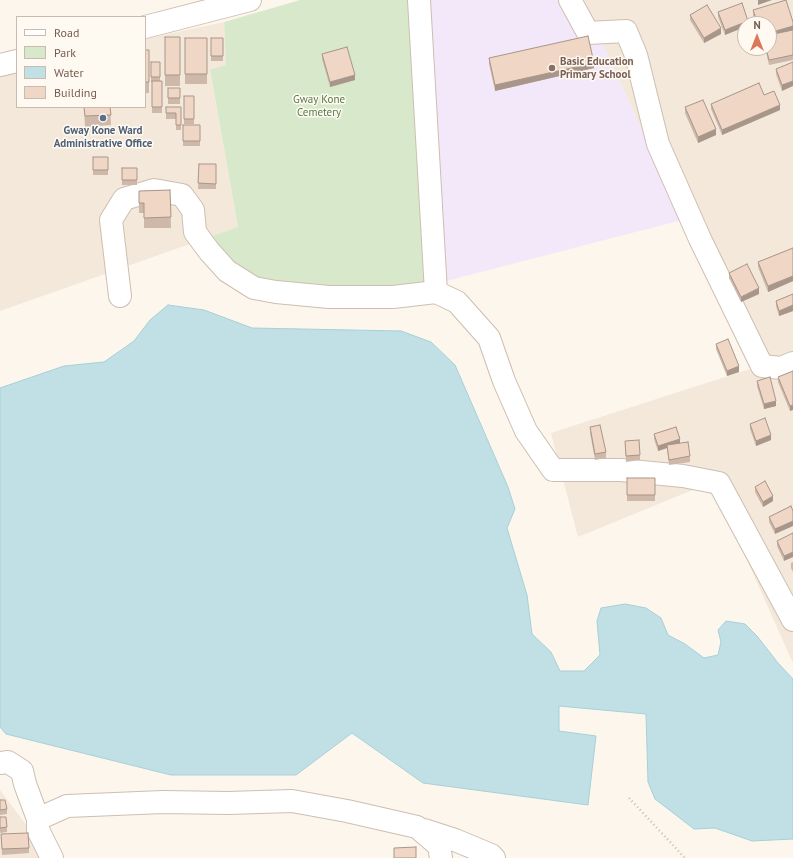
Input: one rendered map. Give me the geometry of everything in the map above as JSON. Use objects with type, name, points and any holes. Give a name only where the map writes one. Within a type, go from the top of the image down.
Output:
[{"type":"street","points":[[146,27],[250,0]]},
{"type":"street","points":[[420,0],[436,292]]},
{"type":"street","points":[[570,0],[588,33],[626,31],[636,55],[658,144],[700,239],[762,366],[781,368],[793,363]]},
{"type":"street","points":[[0,65],[16,61]]},
{"type":"street","points":[[120,296],[111,220],[124,198],[154,190],[182,194],[193,210],[195,232],[209,251],[227,271],[254,288],[276,292],[329,297],[393,297],[436,292],[457,302],[488,338],[504,381],[526,431],[553,470],[621,470],[683,476],[719,483],[793,620]]},
{"type":"street","points":[[0,764],[8,762],[22,771],[25,784],[38,819],[38,830],[52,858]]},
{"type":"street","points":[[38,819],[66,806],[163,802],[228,803],[292,801],[347,811],[417,827],[455,840],[491,855],[494,858]]},
{"type":"street","points":[[417,827],[439,846],[441,858]]},
{"type":"path","points":[[629,798],[685,858]]},
{"type":"shaded area","points":[[415,0],[583,0],[682,218],[678,221],[431,285]]},
{"type":"shaded area","points":[[583,0],[793,0],[793,663],[712,482],[578,537],[551,433],[750,369]]},
{"type":"shaded area","points":[[224,22],[226,65],[210,71],[238,227],[0,311],[0,68],[16,65],[16,108],[146,108],[146,39]]},
{"type":"shaded area","points":[[0,790],[51,858],[0,858]]},
{"type":"green space","name":"Gway Kone Cemetery","points":[[300,0],[415,0],[431,285],[304,290],[241,275],[212,236],[238,227],[210,70],[226,65],[224,22]]},
{"type":"water","points":[[168,305],[204,310],[252,328],[401,331],[431,342],[455,365],[508,487],[515,509],[507,528],[527,595],[532,634],[551,652],[560,671],[584,671],[600,655],[597,621],[601,608],[625,604],[646,608],[661,618],[668,635],[685,644],[704,658],[718,655],[721,642],[718,630],[726,621],[745,624],[793,679],[793,839],[752,841],[715,828],[694,829],[655,799],[648,782],[646,714],[559,706],[559,731],[596,736],[588,805],[423,783],[352,733],[296,775],[171,775],[6,734],[0,727],[0,388],[64,366],[104,362],[134,341],[150,320]]},
{"type":"building","points":[[786,0],[793,26],[777,31],[777,16],[755,16],[753,10]]},
{"type":"building","points":[[742,3],[746,16],[737,16],[737,25],[725,30],[718,12]]},
{"type":"building","points":[[707,5],[721,28],[704,38],[690,15]]},
{"type":"building","points":[[793,30],[793,55],[769,60],[768,56],[777,56],[777,33]]},
{"type":"building","points":[[588,36],[594,63],[495,85],[489,58]]},
{"type":"building","points":[[165,37],[180,37],[180,75],[165,75]]},
{"type":"building","points":[[185,38],[207,38],[207,74],[185,74]]},
{"type":"building","points":[[211,38],[223,38],[223,56],[211,56]]},
{"type":"building","points":[[347,47],[355,75],[330,82],[322,54]]},
{"type":"building","points":[[146,50],[149,50],[149,82],[146,82]]},
{"type":"building","points":[[151,62],[160,62],[160,77],[151,77]]},
{"type":"building","points":[[793,62],[793,81],[782,85],[776,69]]},
{"type":"building","points":[[152,81],[162,81],[162,107],[152,107]]},
{"type":"building","points":[[759,83],[764,95],[774,91],[780,105],[722,130],[711,104]]},
{"type":"building","points":[[168,88],[180,88],[180,98],[168,98]]},
{"type":"building","points":[[184,96],[194,96],[194,119],[184,119]]},
{"type":"building","points":[[703,100],[716,129],[698,137],[685,107]]},
{"type":"building","points":[[166,107],[181,107],[181,125],[176,125],[176,113],[166,113]]},
{"type":"building","points":[[84,108],[110,108],[111,115],[85,116]]},
{"type":"building","points":[[183,125],[200,125],[200,141],[183,141]]},
{"type":"building","points":[[93,157],[108,157],[108,170],[93,170]]},
{"type":"building","points":[[199,164],[216,164],[216,184],[198,183]]},
{"type":"building","points":[[122,168],[137,168],[137,180],[122,180]]},
{"type":"building","points":[[170,190],[171,217],[144,218],[144,203],[139,203],[139,191]]},
{"type":"building","points":[[793,248],[793,276],[768,286],[758,262]]},
{"type":"building","points":[[747,264],[759,288],[741,297],[729,273]]},
{"type":"building","points":[[793,294],[793,305],[779,311],[776,301]]},
{"type":"building","points":[[728,339],[739,366],[727,371],[716,344]]},
{"type":"building","points":[[793,371],[793,405],[790,406],[778,377]]},
{"type":"building","points":[[770,377],[776,401],[764,404],[757,381]]},
{"type":"building","points":[[765,418],[771,435],[756,441],[750,424]]},
{"type":"building","points":[[600,425],[606,452],[595,454],[590,427]]},
{"type":"building","points":[[676,427],[680,439],[658,446],[654,434]]},
{"type":"building","points":[[639,440],[640,455],[626,456],[625,441]]},
{"type":"building","points":[[688,442],[690,456],[669,460],[667,445]]},
{"type":"building","points":[[627,478],[655,478],[655,495],[627,495]]},
{"type":"building","points":[[765,481],[773,496],[763,502],[755,487]]},
{"type":"building","points":[[791,506],[793,511],[793,521],[775,529],[769,517]]},
{"type":"building","points":[[793,533],[793,552],[784,556],[777,541]]},
{"type":"building","points":[[0,800],[5,800],[7,809],[0,810]]},
{"type":"building","points":[[0,817],[6,817],[7,827],[0,828]]},
{"type":"building","points":[[28,833],[29,848],[2,849],[1,834]]},
{"type":"building","points":[[416,847],[416,858],[394,858],[394,848]]},
{"type":"place","name":"Basic Education Primary School","points":[[552,68]]},
{"type":"place","name":"Gway Kone Ward Administrative Office","points":[[103,118]]}]
